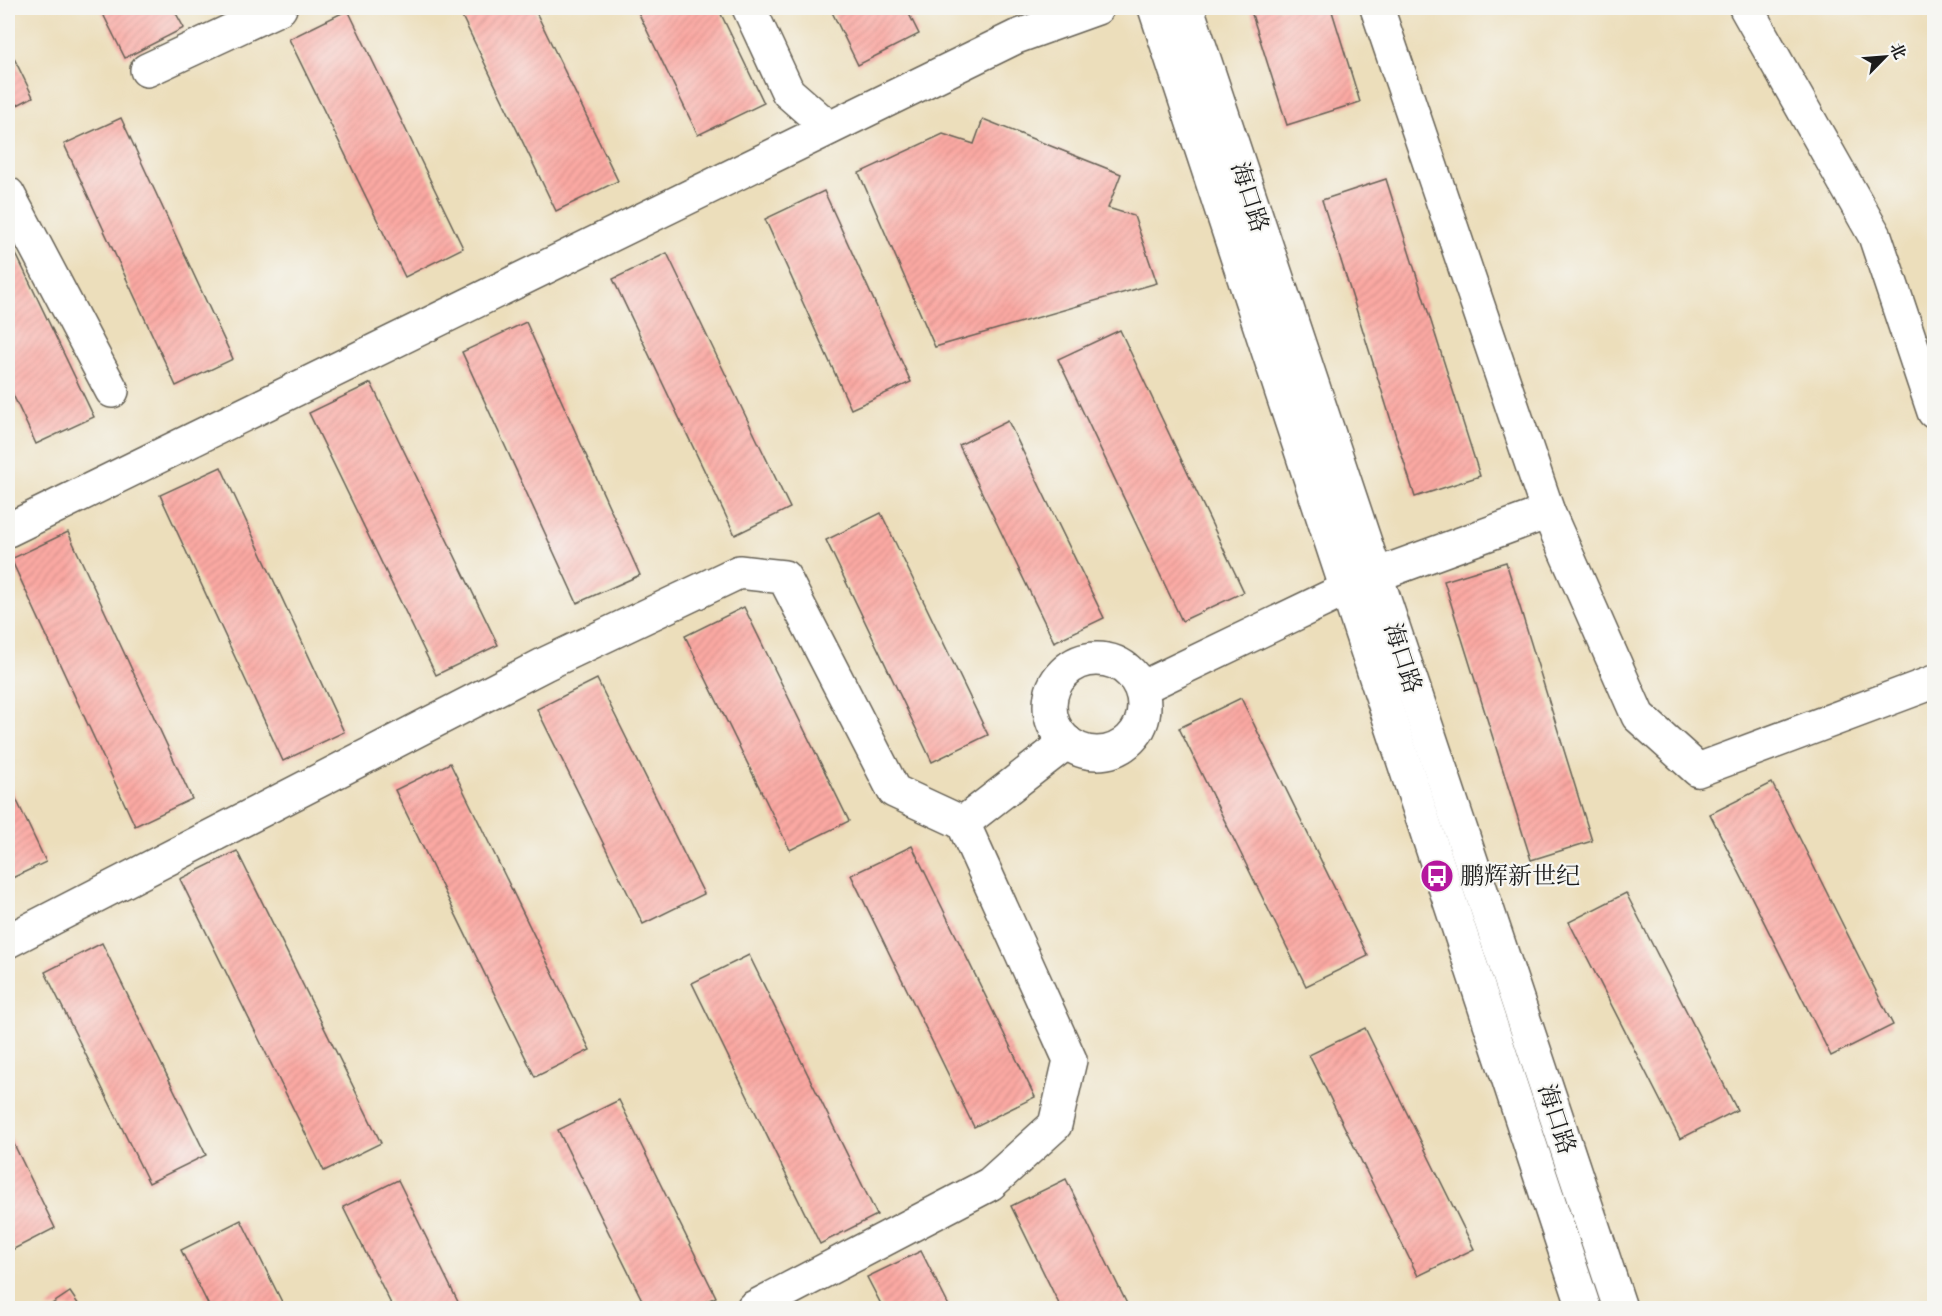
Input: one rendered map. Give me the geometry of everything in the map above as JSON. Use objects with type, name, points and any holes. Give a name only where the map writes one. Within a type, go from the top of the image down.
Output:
[{"type":"street","points":[[147,70],[280,8]]},
{"type":"street","points":[[749,8],[788,92],[829,128]]},
{"type":"street","points":[[8,530],[1016,37],[1097,8]]},
{"type":"street","name":"海口路","points":[[1155,8],[1584,1308]]},
{"type":"street","name":"海口路","points":[[1187,8],[1620,1308]]},
{"type":"street","points":[[1377,8],[1548,512],[1638,716],[1698,770],[1935,682]]},
{"type":"street","points":[[1746,8],[1875,236],[1935,412]]},
{"type":"street","points":[[8,194],[112,391]]},
{"type":"street","points":[[1141,688],[1376,575],[1548,512]]},
{"type":"street","points":[[8,941],[545,664],[739,572],[784,577],[894,790],[963,823],[1070,1060],[1055,1125],[990,1184],[753,1308]]},
{"type":"street","points":[[1091,659],[1107,660],[1121,665],[1133,675],[1141,688],[1144,704],[1142,719],[1136,733],[1125,744],[1111,751],[1096,753],[1080,750],[1067,742],[1057,730],[1051,715],[1051,700],[1055,685],[1064,672],[1077,663],[1091,659]]},
{"type":"street","points":[[963,823],[1067,742]]},
{"type":"building","points":[[100,8],[173,8],[184,28],[125,58]]},
{"type":"building","points":[[458,8],[534,8],[618,181],[556,211]]},
{"type":"building","points":[[636,8],[718,8],[764,103],[698,135]]},
{"type":"building","points":[[830,8],[906,8],[919,34],[858,65]]},
{"type":"building","points":[[1250,8],[1331,8],[1360,102],[1287,125]]},
{"type":"building","points":[[348,10],[463,248],[405,277],[289,39]]},
{"type":"building","points":[[8,46],[33,97],[8,110]]},
{"type":"building","points":[[121,118],[233,359],[176,386],[64,144]]},
{"type":"building","points":[[983,119],[1121,174],[1108,208],[1134,216],[1157,283],[935,347],[859,173],[943,134],[974,144]]},
{"type":"building","points":[[1386,179],[1480,476],[1415,497],[1322,200]]},
{"type":"building","points":[[824,191],[911,382],[851,409],[765,219]]},
{"type":"building","points":[[8,237],[94,417],[36,444],[8,384]]},
{"type":"building","points":[[667,253],[790,508],[735,535],[613,279]]},
{"type":"building","points":[[526,322],[640,575],[577,603],[462,352]]},
{"type":"building","points":[[1120,330],[1244,592],[1182,621],[1058,359]]},
{"type":"building","points":[[371,383],[498,645],[436,675],[309,413]]},
{"type":"building","points":[[1008,421],[1104,618],[1054,642],[959,445]]},
{"type":"building","points":[[221,467],[344,732],[283,761],[160,495]]},
{"type":"building","points":[[881,513],[988,735],[932,762],[826,540]]},
{"type":"building","points":[[68,532],[192,799],[135,826],[11,559]]},
{"type":"building","points":[[1506,562],[1592,841],[1531,860],[1444,581]]},
{"type":"building","points":[[744,607],[849,821],[790,850],[685,636]]},
{"type":"building","points":[[597,679],[704,894],[643,924],[537,709]]},
{"type":"building","points":[[1241,698],[1368,956],[1306,986],[1179,728]]},
{"type":"building","points":[[450,763],[590,1050],[535,1077],[395,790]]},
{"type":"building","points":[[8,782],[46,862],[8,880]]},
{"type":"building","points":[[1772,783],[1893,1025],[1831,1056],[1710,814]]},
{"type":"building","points":[[912,846],[1035,1097],[974,1127],[851,875]]},
{"type":"building","points":[[237,851],[381,1143],[324,1171],[180,879]]},
{"type":"building","points":[[1626,893],[1737,1110],[1680,1139],[1569,922]]},
{"type":"building","points":[[102,943],[206,1155],[149,1183],[45,972]]},
{"type":"building","points":[[749,955],[877,1215],[820,1244],[692,983]]},
{"type":"building","points":[[1365,1028],[1474,1249],[1418,1276],[1309,1055]]},
{"type":"building","points":[[619,1100],[716,1297],[692,1308],[646,1308],[558,1130]]},
{"type":"building","points":[[8,1132],[55,1228],[8,1252]]},
{"type":"building","points":[[1066,1179],[1129,1308],[1061,1308],[1011,1206]]},
{"type":"building","points":[[398,1180],[461,1308],[393,1308],[343,1207]]},
{"type":"building","points":[[241,1220],[285,1308],[210,1308],[181,1250]]},
{"type":"building","points":[[921,1251],[950,1308],[883,1308],[867,1277]]},
{"type":"building","points":[[70,1292],[81,1308],[46,1308]]},
{"type":"place","name":"鹏辉新世纪","points":[[1437,876]]}]
